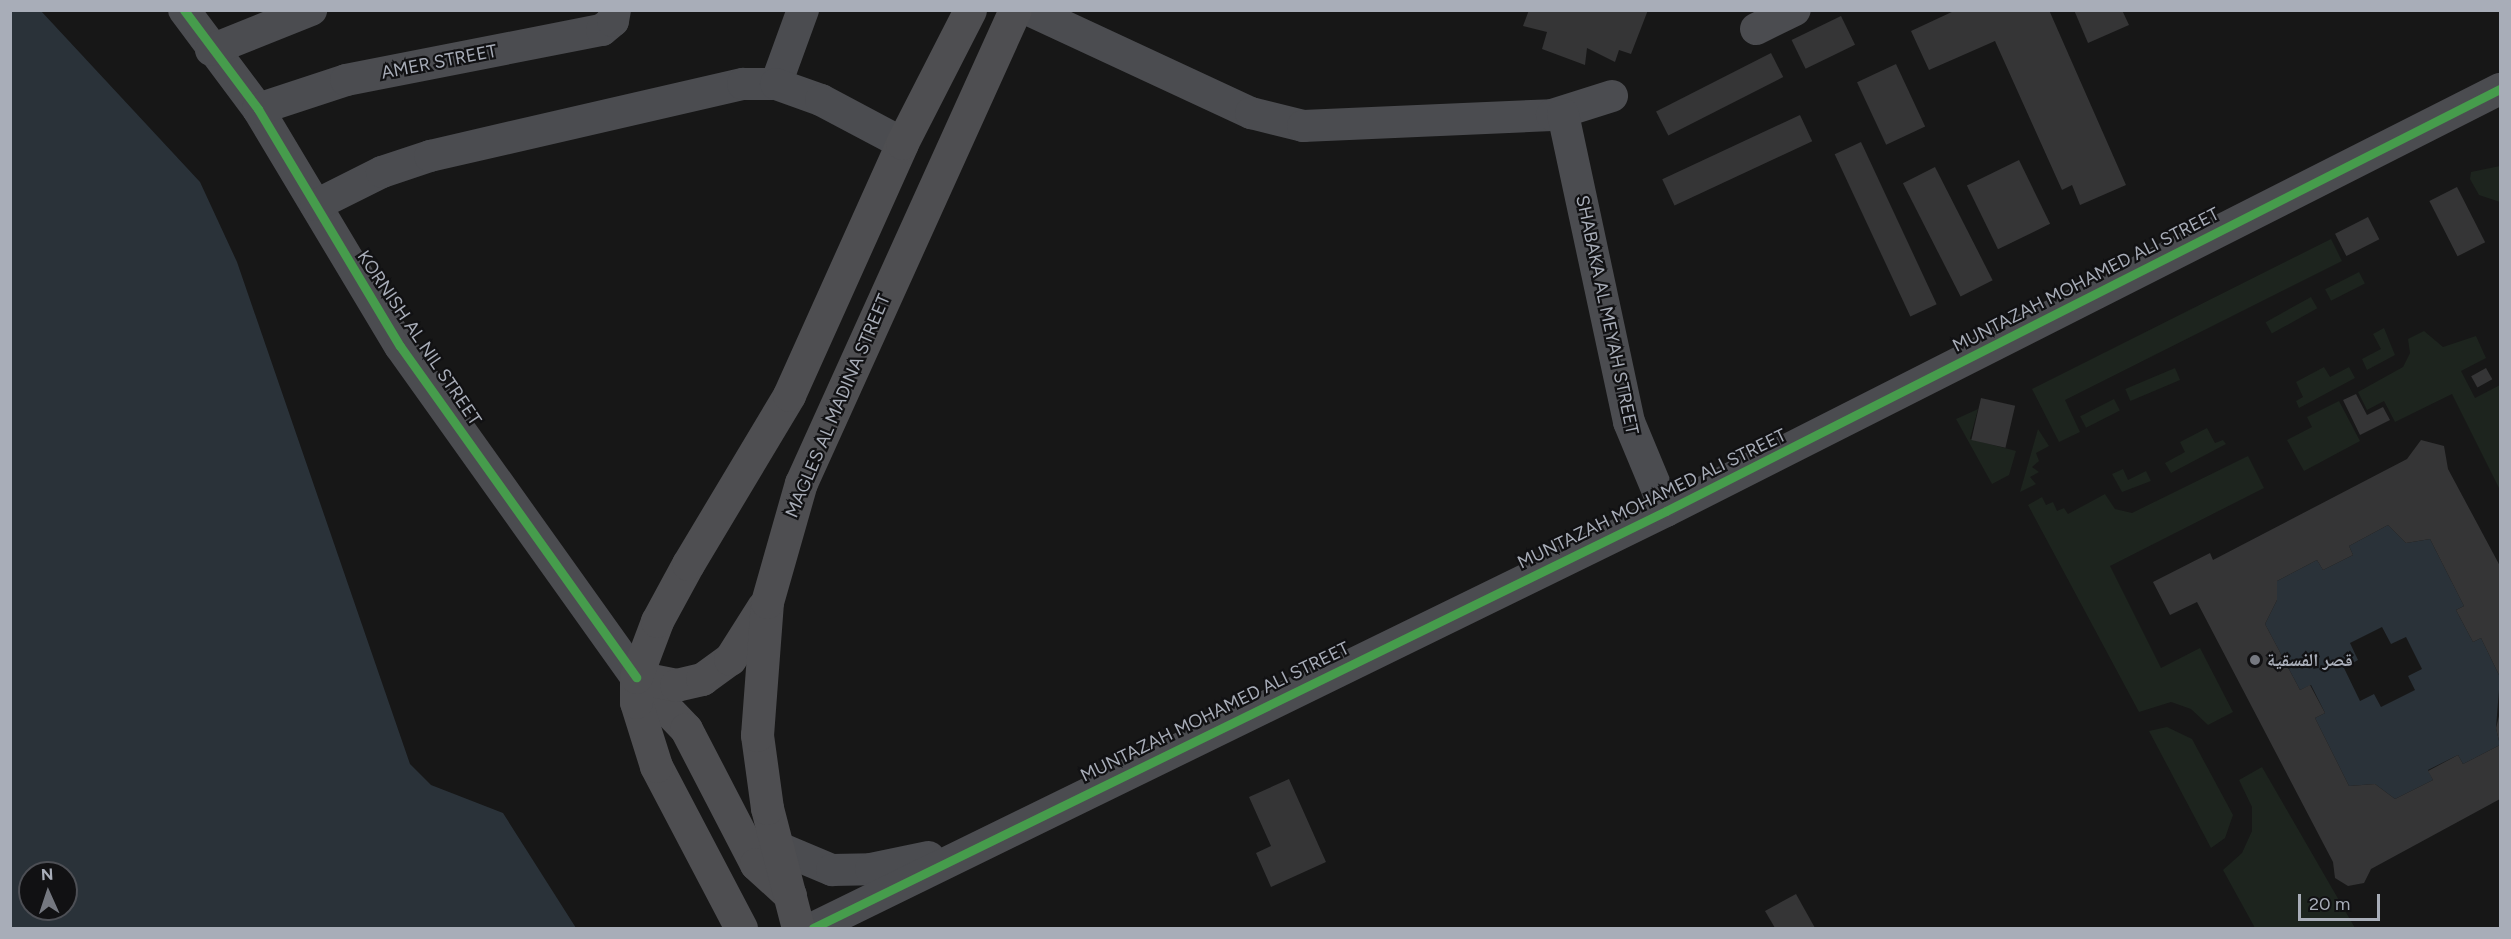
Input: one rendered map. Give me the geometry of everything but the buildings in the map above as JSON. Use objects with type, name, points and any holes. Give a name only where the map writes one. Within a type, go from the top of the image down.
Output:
[{"type":"highway","points":[[741,928],[656,766],[636,702],[636,676],[683,573],[789,395],[902,143],[970,10]]},
{"type":"highway","name":"MAGLES AL MADINA STREET","points":[[798,928],[777,847],[757,735],[766,602],[801,483],[1015,10]]},
{"type":"highway","points":[[636,676],[676,685],[718,670],[766,602]]},
{"type":"highway","points":[[636,676],[686,729],[756,864],[790,894]]},
{"type":"street","name":"KORNISH AL NIL STREET","points":[[184,10],[211,50],[258,109],[400,346],[636,676]]},
{"type":"street","points":[[211,50],[311,10]]},
{"type":"street","points":[[776,84],[803,10]]},
{"type":"street","points":[[1029,10],[1275,121],[1334,127],[1563,114],[1612,96]]},
{"type":"street","points":[[1756,29],[1795,10]]},
{"type":"street","name":"AMER STREET","points":[[258,109],[346,80],[602,30],[615,13]]},
{"type":"street","points":[[316,206],[382,172],[430,156],[704,91],[776,84],[821,100],[902,143]]},
{"type":"street","name":"MUNTAZAH MOHAMED ALI STREET","points":[[813,928],[868,899],[1666,511],[2500,89]]},
{"type":"street","name":"SHABAKA AL MEYAH STREET","points":[[1563,114],[1629,422],[1666,511]]},
{"type":"street","name":"MUNTAZAH MOHAMED ALI STREET","points":[[777,847],[821,868],[847,871],[977,847]]},
{"type":"street","points":[[847,871],[868,899]]},
{"type":"shaded area","points":[[10,11],[41,11],[200,182],[237,262],[410,764],[431,785],[503,813],[576,928],[11,928]]},
{"type":"shaded area","points":[[2500,166],[2500,202],[2479,195],[2470,179],[2471,172]]},
{"type":"shaded area","points":[[2331,239],[2342,261],[2065,400],[2080,432],[2059,442],[2032,389]]},
{"type":"shaded area","points":[[2359,272],[2365,284],[2331,301],[2325,289]]},
{"type":"shaded area","points":[[2311,297],[2317,308],[2272,334],[2266,322]]},
{"type":"shaded area","points":[[2384,328],[2395,355],[2367,370],[2362,359],[2381,349],[2373,334]]},
{"type":"shaded area","points":[[2424,331],[2443,347],[2476,336],[2486,358],[2461,371],[2475,398],[2500,385],[2500,490],[2452,394],[2395,422],[2384,401],[2367,410],[2358,392],[2403,367],[2410,353],[2408,339]]},
{"type":"shaded area","points":[[2324,367],[2330,377],[2349,367],[2355,378],[2299,408],[2296,401],[2303,397],[2296,382]]},
{"type":"shaded area","points":[[2175,368],[2180,380],[2130,401],[2125,389]]},
{"type":"shaded area","points":[[2114,399],[2120,411],[2086,428],[2080,416]]},
{"type":"shaded area","points":[[2339,401],[2360,441],[2304,471],[2287,440],[2312,427],[2307,417]]},
{"type":"shaded area","points":[[1978,409],[1970,439],[2016,451],[2009,475],[1992,484],[1956,419]]},
{"type":"shaded area","points":[[2207,428],[2215,443],[2223,440],[2226,444],[2171,473],[2165,463],[2185,452],[2180,442]]},
{"type":"shaded area","points":[[2038,429],[2049,446],[2036,453],[2039,461],[2032,467],[2039,472],[2030,477],[2036,484],[2020,492]]},
{"type":"shaded area","points":[[2248,456],[2264,488],[2110,566],[2161,668],[2200,648],[2233,712],[2208,725],[2191,709],[2171,702],[2139,712],[2028,505],[2042,497],[2046,505],[2053,502],[2057,511],[2064,508],[2068,514],[2105,494],[2115,509],[2132,513]]},
{"type":"shaded area","points":[[2123,469],[2128,480],[2146,471],[2151,481],[2122,492],[2112,474]]},
{"type":"shaded area","points":[[2388,525],[2406,543],[2430,539],[2464,606],[2456,610],[2473,642],[2481,638],[2500,677],[2496,728],[2500,745],[2463,764],[2458,755],[2428,770],[2433,780],[2395,799],[2375,784],[2349,786],[2315,718],[2325,713],[2311,685],[2300,690],[2265,624],[2277,600],[2277,581],[2317,560],[2323,570],[2353,555],[2349,546]],"holes":[[[2382,627],[2391,644],[2406,637],[2422,669],[2408,676],[2415,690],[2381,707],[2374,694],[2360,701],[2344,668],[2358,660],[2350,643]]]},
{"type":"shaded area","points":[[2167,727],[2192,739],[2233,815],[2225,838],[2211,848],[2149,731]]},
{"type":"shaded area","points":[[2262,767],[2355,928],[2255,928],[2223,870],[2242,853],[2252,831],[2252,807],[2239,780]]},
{"type":"cycle path","points":[[184,10],[258,109],[400,346],[636,677]]},
{"type":"cycle path","points":[[813,928],[1666,511],[2500,89]]},
{"type":"place","name":"قصر الفسقية","points":[[2255,660]]}]
